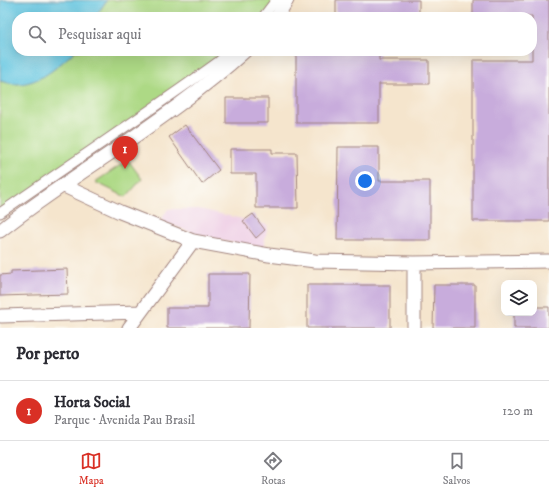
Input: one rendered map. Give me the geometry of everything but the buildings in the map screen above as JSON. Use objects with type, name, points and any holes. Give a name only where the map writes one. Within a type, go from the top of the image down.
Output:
[{"type":"street","points":[[267,12],[276,0]]},
{"type":"street","points":[[280,12],[287,0]]},
{"type":"street","points":[[0,213],[154,108],[225,56]]},
{"type":"street","points":[[0,231],[22,213],[108,155],[201,89],[239,56]]},
{"type":"street","points":[[62,185],[120,212],[193,241],[269,255],[315,261],[414,263],[549,261]]},
{"type":"street","points":[[129,328],[193,241]]},
{"type":"street","points":[[414,263],[414,328]]},
{"type":"street","points":[[1,316],[140,312]]},
{"type":"shaded area","points":[[168,209],[199,209],[268,225],[263,248],[211,239],[160,221]]},
{"type":"green space","points":[[107,0],[276,0],[267,12],[99,12]]},
{"type":"green space","points":[[69,56],[223,56],[0,213],[0,81],[16,84],[53,70]]},
{"type":"green space","points":[[128,160],[142,179],[126,197],[95,182]]},
{"type":"water","points":[[0,0],[107,0],[99,12],[12,12],[12,56],[69,56],[41,78],[33,81],[16,84],[0,81]]},
{"type":"place","name":"Horta Social","points":[[125,169]]}]
